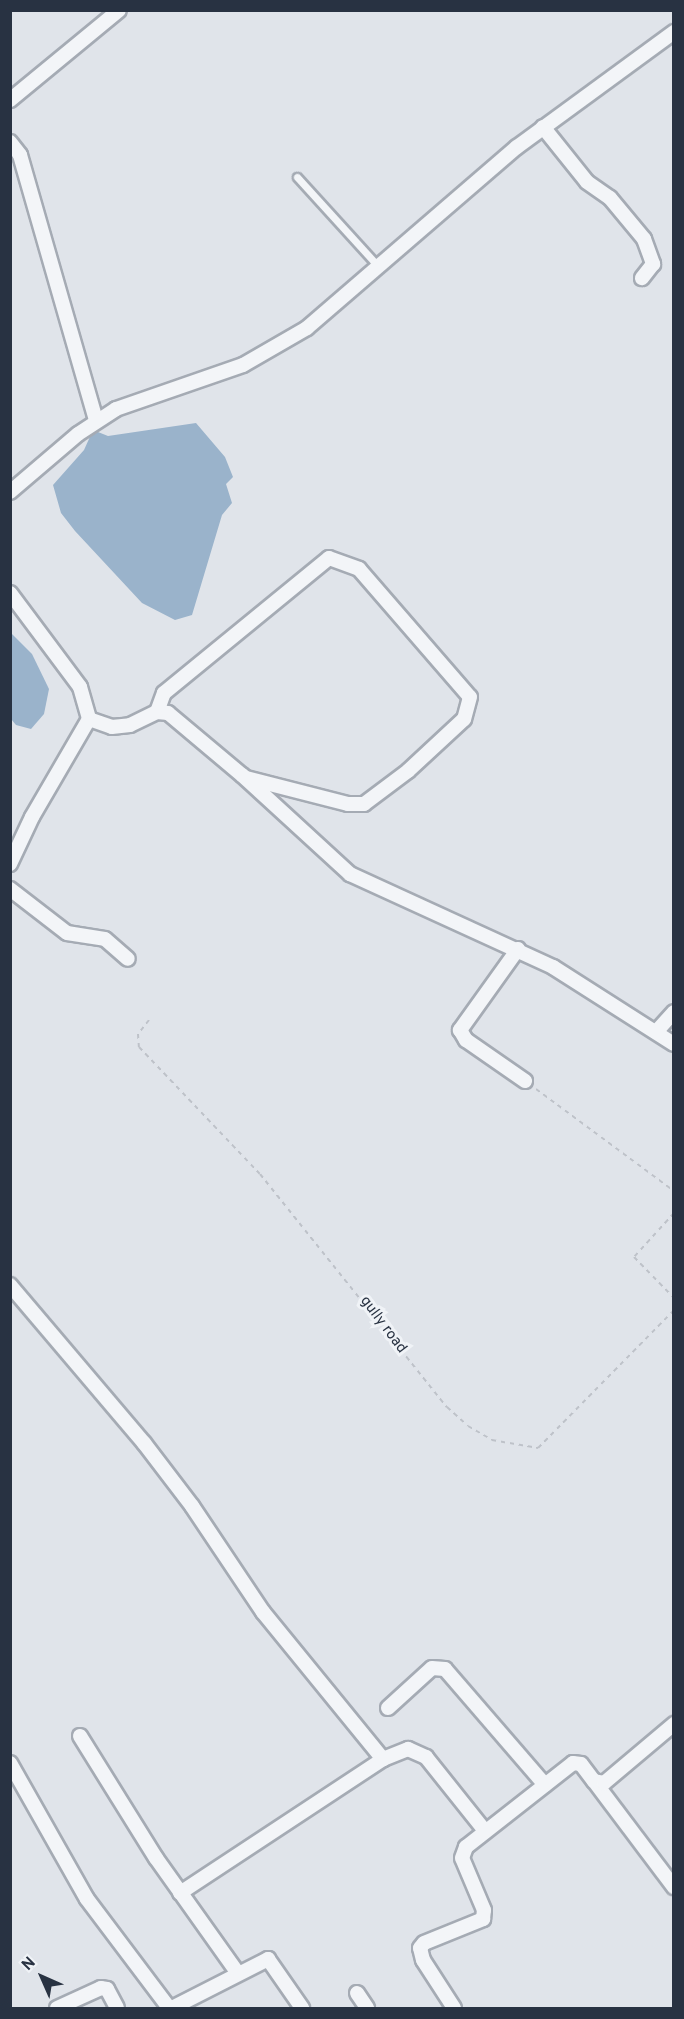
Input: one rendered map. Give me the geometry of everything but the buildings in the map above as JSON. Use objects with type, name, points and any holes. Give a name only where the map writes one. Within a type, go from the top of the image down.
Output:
[{"type":"street","points":[[10,100],[119,10]]},
{"type":"street","points":[[10,492],[96,420],[116,409],[243,365],[307,328],[543,128],[674,32]]},
{"type":"street","points":[[543,128],[588,182],[610,198],[644,239],[653,264],[642,278]]},
{"type":"street","points":[[10,142],[20,154],[96,420]]},
{"type":"street","points":[[89,719],[112,727],[130,725],[157,712],[164,693],[329,558],[359,569],[470,697],[464,719],[408,771],[364,804],[348,804],[246,778]]},
{"type":"street","points":[[10,593],[80,687],[89,719],[15,843],[10,864]]},
{"type":"street","points":[[157,712],[177,720],[246,778],[350,874],[518,950],[674,1044]]},
{"type":"street","points":[[10,889],[67,933],[105,939],[128,959]]},
{"type":"street","points":[[518,950],[460,1030],[466,1040],[525,1081]]},
{"type":"street","points":[[656,1032],[674,1012]]},
{"type":"street","points":[[10,1285],[144,1443],[263,1612],[383,1759]]},
{"type":"street","points":[[388,1708],[432,1668],[445,1669],[544,1785]]},
{"type":"street","points":[[594,1781],[604,1783],[674,1724]]},
{"type":"street","points":[[80,1736],[180,1893],[237,1972]]},
{"type":"street","points":[[180,1893],[383,1759],[408,1749],[420,1752],[485,1831]]},
{"type":"street","points":[[454,2008],[423,1960],[420,1948],[424,1943],[483,1919],[484,1910],[462,1858],[466,1847],[544,1785],[577,1762],[674,1887]]},
{"type":"street","points":[[10,1763],[87,1899],[170,2008],[237,1972],[268,1959],[302,2008]]},
{"type":"street","points":[[57,2008],[101,1988],[110,1993],[117,2008]]},
{"type":"street","points":[[357,1993],[367,2008]]},
{"type":"lane","points":[[297,177],[379,267]]},
{"type":"path","name":"gully road","points":[[149,1020],[138,1034],[139,1047],[260,1174],[447,1407],[476,1431],[513,1446],[538,1448],[674,1310]]},
{"type":"path","points":[[525,1081],[674,1191]]},
{"type":"path","points":[[674,1213],[634,1257],[674,1298]]},
{"type":"water","points":[[196,423],[225,457],[233,477],[226,484],[232,503],[222,515],[192,615],[175,620],[142,603],[75,531],[61,513],[53,485],[84,450],[93,430],[108,436]]},
{"type":"water","points":[[11,633],[32,654],[49,689],[44,714],[31,729],[16,725],[11,719]]}]
